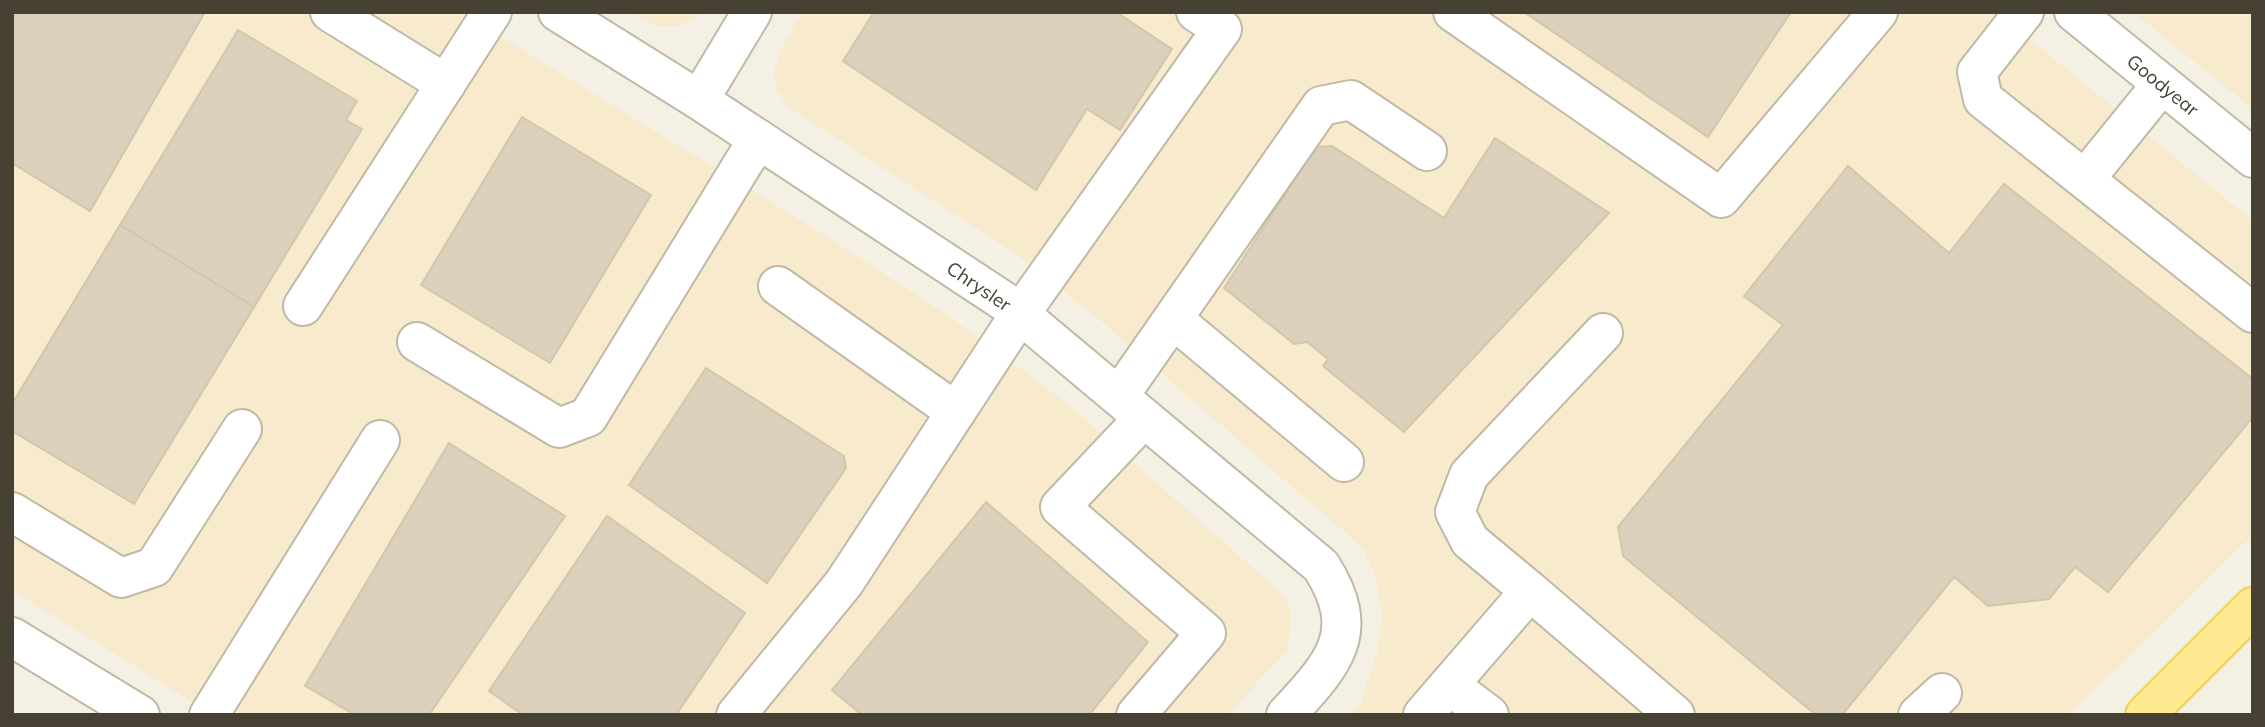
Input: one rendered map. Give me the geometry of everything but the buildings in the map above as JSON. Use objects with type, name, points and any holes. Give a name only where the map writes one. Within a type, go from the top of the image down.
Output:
[{"type":"main road","points":[[2145,715],[2253,607]]},
{"type":"street","points":[[330,12],[446,84]]},
{"type":"street","points":[[303,306],[492,12]]},
{"type":"street","name":"Chrysler","points":[[558,12],[699,100],[1020,314],[1321,566],[1337,591],[1343,621],[1336,652],[1320,678],[1286,715]]},
{"type":"street","points":[[699,100],[752,12]]},
{"type":"street","points":[[736,715],[844,583],[1020,314],[1222,29],[1196,12]]},
{"type":"street","points":[[1453,12],[1721,198],[1878,12]]},
{"type":"street","points":[[2024,12],[1977,72],[1983,99],[2253,313]]},
{"type":"street","name":"Goodyear","points":[[2074,12],[2253,158]]},
{"type":"street","points":[[2085,179],[2162,84]]},
{"type":"street","points":[[1136,715],[1206,633],[1060,507],[1132,407],[1173,319],[1321,106],[1351,100],[1427,151]]},
{"type":"street","points":[[416,342],[559,428],[588,417],[758,139]]},
{"type":"street","points":[[778,286],[956,412]]},
{"type":"street","points":[[1173,319],[1344,462]]},
{"type":"street","points":[[1603,334],[1469,475],[1455,512],[1470,541],[1675,715]]},
{"type":"street","points":[[12,512],[121,578],[154,567],[242,429]]},
{"type":"street","points":[[209,715],[380,440]]},
{"type":"street","points":[[1423,715],[1530,591]]},
{"type":"street","points":[[12,637],[140,715]]},
{"type":"street","points":[[1449,685],[1489,715]]},
{"type":"shaded area","points":[[12,12],[460,12],[831,239],[950,317],[1064,401],[1280,592],[1290,607],[1288,649],[1228,715],[213,715],[12,590]]},
{"type":"shaded area","points":[[628,12],[699,12],[695,18],[677,26],[658,26]]},
{"type":"shaded area","points":[[803,12],[1996,12],[2253,221],[2253,535],[2069,715],[1350,715],[1360,704],[1377,653],[1382,615],[1376,577],[1362,547],[1095,316],[1019,256],[787,106],[777,90],[773,75],[779,53]]},
{"type":"shaded area","points":[[2133,12],[2253,12],[2253,109]]}]
